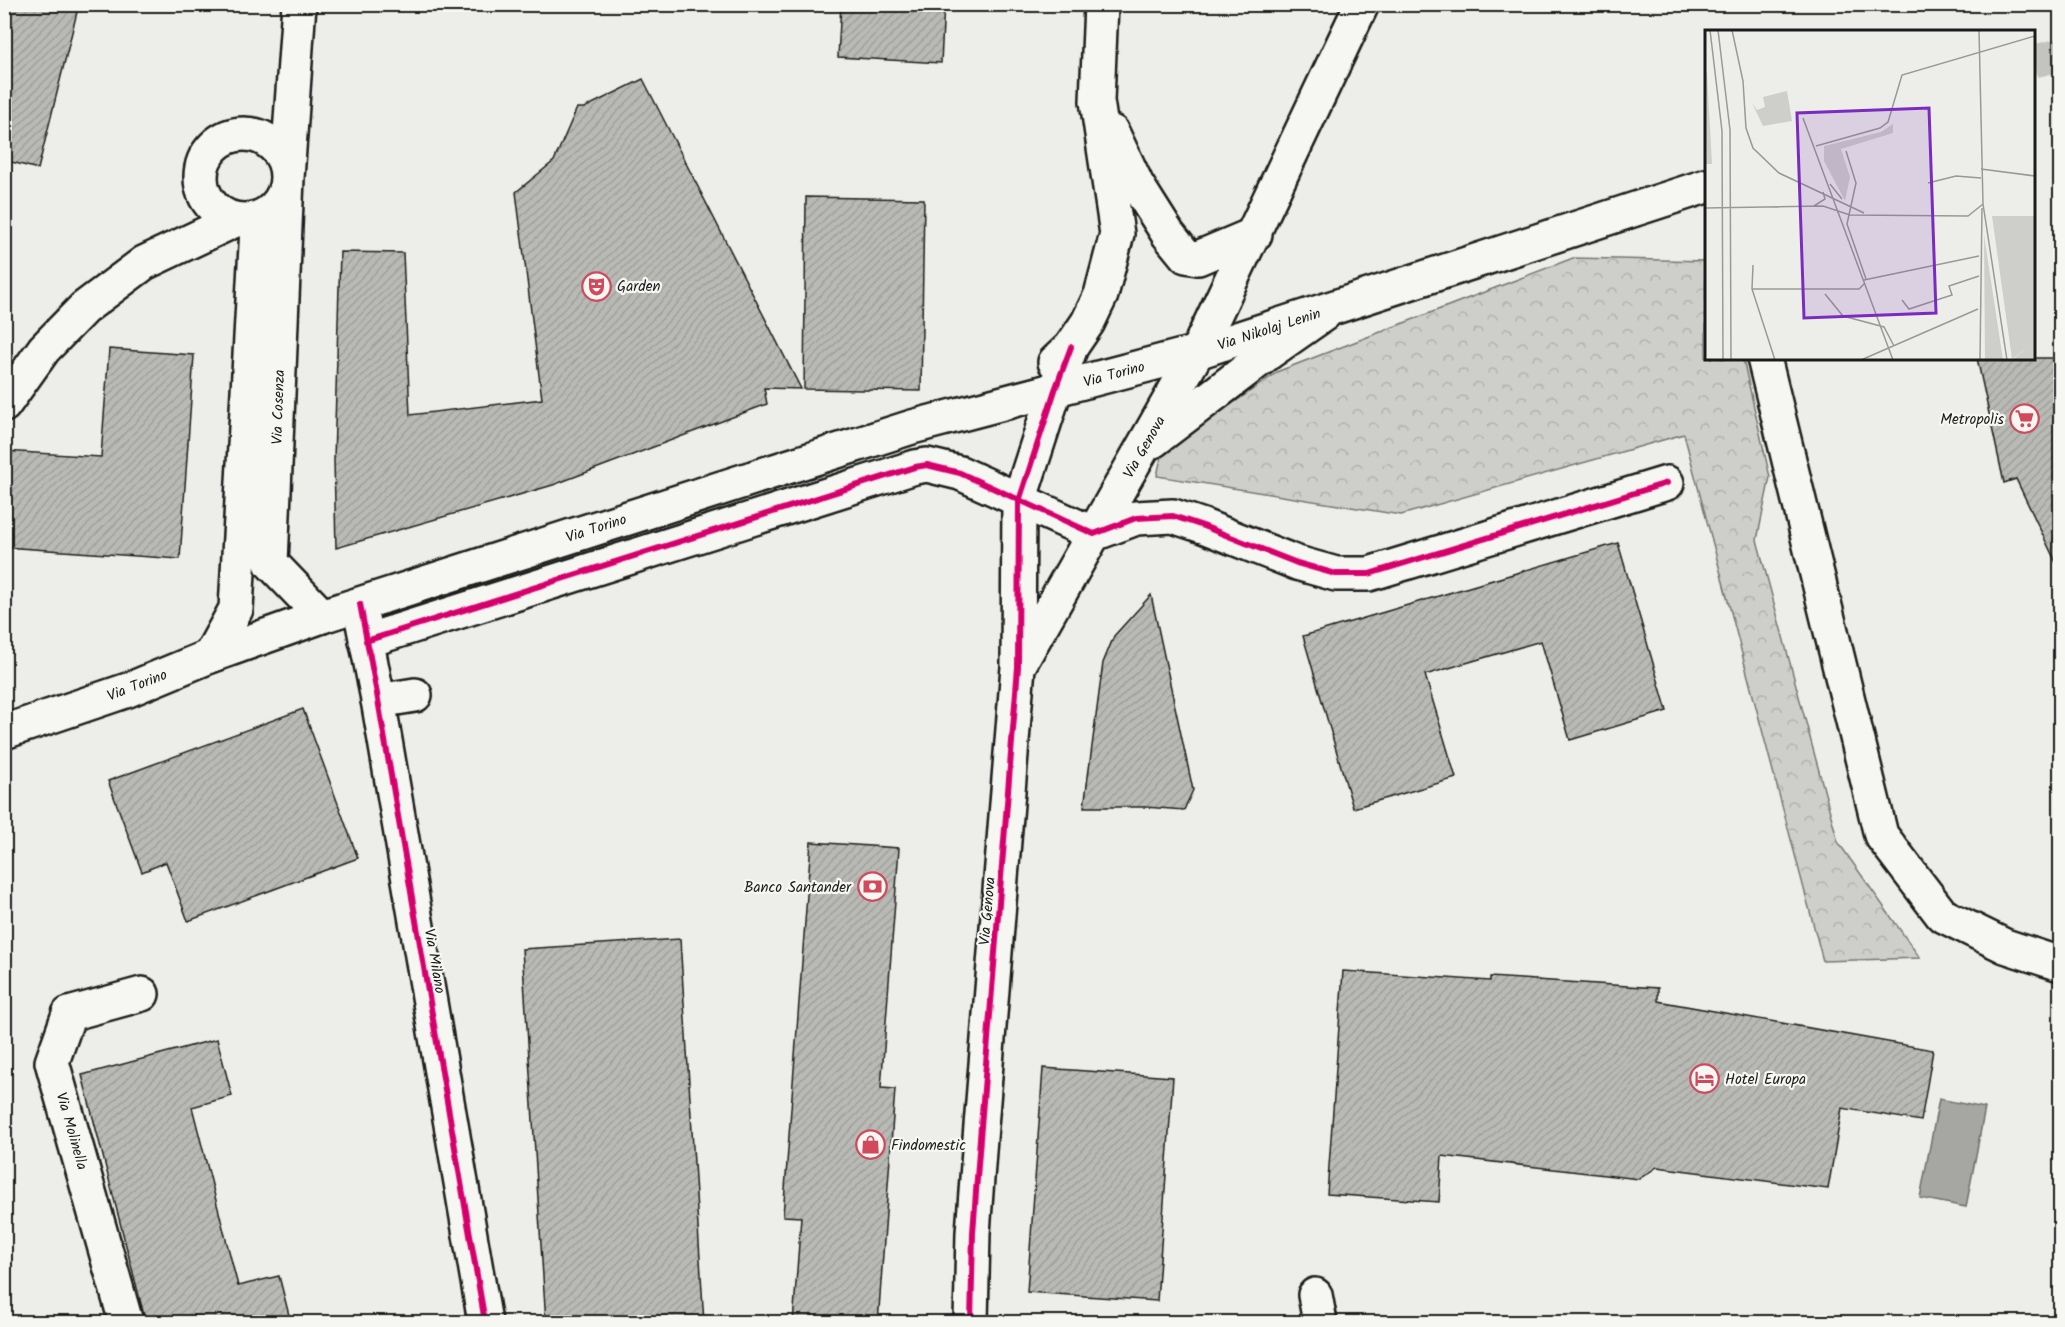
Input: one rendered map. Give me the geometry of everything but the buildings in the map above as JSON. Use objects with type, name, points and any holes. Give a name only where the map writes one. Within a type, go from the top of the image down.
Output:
[{"type":"street","name":"Via Cosenza","points":[[299,4],[287,178],[271,563],[322,616]]},
{"type":"street","points":[[1054,390],[1071,347],[1101,295],[1117,234],[1097,101],[1101,4]]},
{"type":"street","name":"Via Nikolaj Lenin","points":[[1197,352],[1255,234],[1362,4]]},
{"type":"street","points":[[1097,101],[1137,185],[1168,234],[1186,256],[1198,258],[1208,255],[1255,234]]},
{"type":"street","name":"Via Cosenza","points":[[4,405],[44,349],[84,308],[144,263],[244,220],[266,214],[278,205],[285,193],[287,178],[286,165],[279,152],[269,142],[257,136],[243,134],[230,136],[208,153],[203,166],[204,194],[212,206],[222,214],[244,220],[257,228],[236,609],[210,656]]},
{"type":"street","name":"Via Nikolaj Lenin","points":[[1197,352],[1705,187]]},
{"type":"street","points":[[1142,449],[1270,351],[1336,307]]},
{"type":"street","points":[[1013,400],[1071,347]]},
{"type":"street","name":"Via Torino","points":[[4,732],[128,690],[210,656],[322,616],[912,426],[1197,352]]},
{"type":"street","name":"Via Genova","points":[[1018,667],[1197,352]]},
{"type":"street","points":[[1764,360],[1881,835],[1942,915],[2005,946],[2061,964]]},
{"type":"street","name":"Via Genova","points":[[972,1323],[978,1174],[1018,667],[1019,501],[1054,390]]},
{"type":"street","points":[[366,641],[927,465],[960,473],[1094,534],[1136,518],[1173,516],[1297,563],[1336,574],[1369,574],[1667,483]]},
{"type":"street","name":"Via Milano","points":[[360,604],[485,1323]]},
{"type":"street","points":[[378,701],[415,694]]},
{"type":"street","name":"Via Molinella","points":[[126,1323],[52,1062],[69,1014],[142,994]]},
{"type":"green space","points":[[1573,258],[1705,261],[1705,360],[1743,360],[1770,477],[1757,540],[1838,842],[1920,958],[1823,961],[1684,434],[1401,515],[1157,476],[1162,453],[1279,371]]},
{"type":"shaded area","points":[[1939,1099],[1985,1108],[1966,1207],[1920,1198]]},
{"type":"tunnel","points":[[2035,61],[2060,55]]},
{"type":"cycle path","points":[[971,1322],[973,1233],[1018,667],[1019,501],[1071,347]]},
{"type":"cycle path","points":[[366,641],[927,465],[960,473],[1094,534],[1136,518],[1173,516],[1297,563],[1336,574],[1369,574],[1667,483]]},
{"type":"cycle path","points":[[360,604],[485,1322]]},
{"type":"place","name":"Garden","points":[[596,286]]},
{"type":"place","name":"Metropolis","points":[[2025,419]]},
{"type":"place","name":"Banco Santander","points":[[872,887]]},
{"type":"place","name":"Hotel Europa","points":[[1704,1079]]},
{"type":"place","name":"Findomestic","points":[[870,1145]]}]
